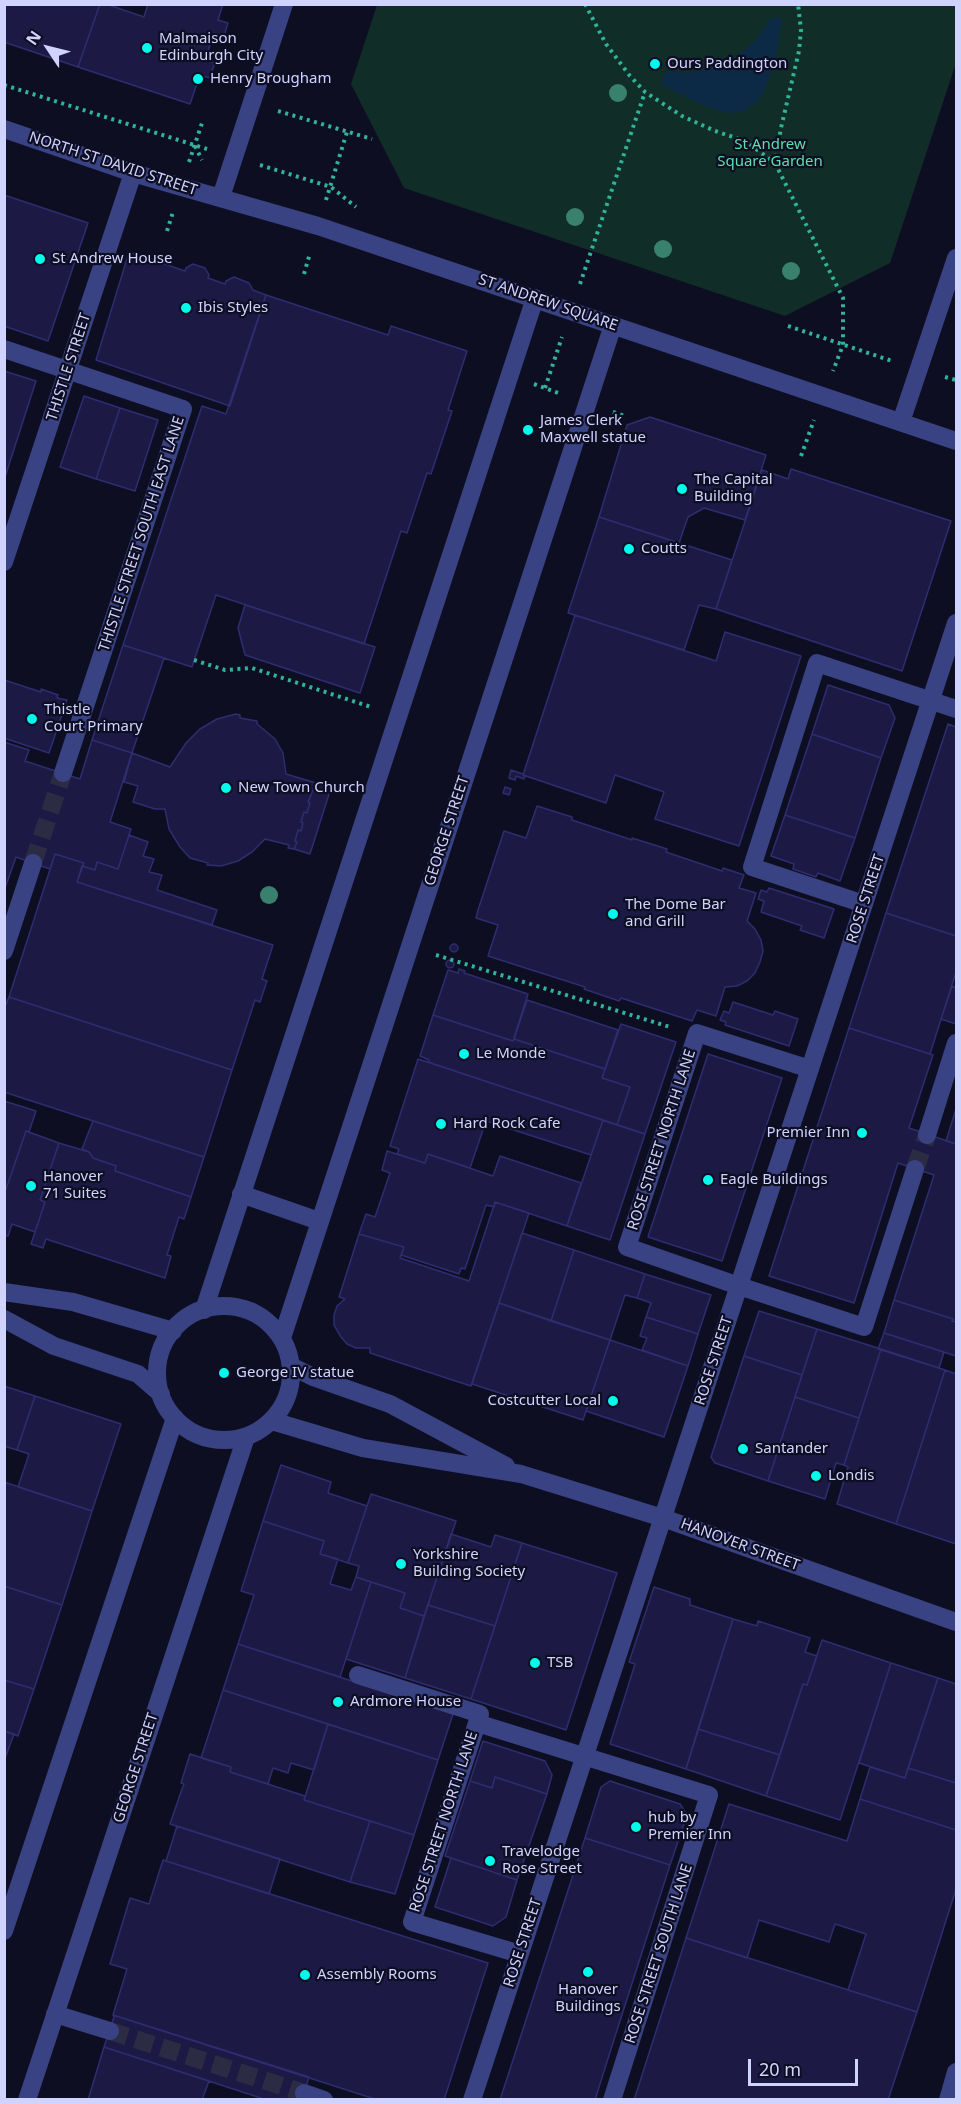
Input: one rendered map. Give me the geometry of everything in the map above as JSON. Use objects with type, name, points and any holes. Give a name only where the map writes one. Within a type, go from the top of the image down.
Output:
[{"type":"street","points":[[221,197],[250,102],[284,4]]},
{"type":"street","name":"NORTH ST DAVID STREET","points":[[4,129],[133,173],[221,197]]},
{"type":"street","name":"THISTLE STREET","points":[[4,562],[133,173]]},
{"type":"street","name":"ST ANDREW SQUARE","points":[[221,197],[318,226],[957,441]]},
{"type":"street","points":[[902,422],[957,258]]},
{"type":"street","points":[[204,1310],[535,298]]},
{"type":"street","name":"GEORGE STREET","points":[[282,1338],[613,325]]},
{"type":"street","points":[[4,349],[68,370]]},
{"type":"street","name":"THISTLE STREET SOUTH EAST LANE","points":[[63,773],[183,409],[68,370]]},
{"type":"street","name":"ROSE STREET","points":[[472,2100],[957,622]]},
{"type":"street","points":[[864,904],[752,867],[803,679],[817,663],[957,709]]},
{"type":"street","points":[[4,951],[33,863]]},
{"type":"street","name":"ROSE STREET NORTH LANE","points":[[739,1286],[627,1247],[697,1033],[810,1069]]},
{"type":"street","points":[[927,1134],[957,1043]]},
{"type":"street","points":[[739,1286],[864,1327],[915,1169]]},
{"type":"street","points":[[241,1194],[319,1221]]},
{"type":"street","points":[[4,1292],[73,1302],[173,1331]]},
{"type":"street","points":[[219,1307],[248,1310],[272,1326],[282,1338],[291,1366],[288,1393],[272,1421],[246,1437],[233,1440],[207,1438],[190,1430],[175,1418],[166,1406],[158,1380],[158,1366],[165,1342],[173,1331],[192,1315],[219,1307]]},
{"type":"street","points":[[4,1318],[54,1346],[138,1374],[161,1394]]},
{"type":"street","name":"HANOVER STREET","points":[[291,1366],[313,1377],[390,1404],[521,1474]]},
{"type":"street","points":[[4,1931],[175,1418]]},
{"type":"street","name":"HANOVER STREET","points":[[272,1421],[363,1448],[521,1474],[663,1518],[957,1622]]},
{"type":"street","name":"GEORGE STREET","points":[[27,2100],[246,1437]]},
{"type":"street","points":[[358,1675],[480,1714],[477,1723]]},
{"type":"street","name":"ROSE STREET NORTH LANE","points":[[519,1954],[412,1922],[477,1723],[585,1755]]},
{"type":"street","name":"ROSE STREET SOUTH LANE","points":[[585,1755],[710,1795],[612,2100]]},
{"type":"street","points":[[55,2014],[110,2031]]},
{"type":"street","points":[[948,2100],[957,2072]]},
{"type":"street","points":[[304,2093],[324,2100]]},
{"type":"path","points":[[585,4],[606,44],[645,92],[682,116],[745,141],[776,163],[843,298],[843,345],[801,456]]},
{"type":"path","points":[[776,163],[781,128],[799,51],[801,30],[798,4]]},
{"type":"path","points":[[4,85],[331,187],[357,208]]},
{"type":"path","points":[[545,388],[645,92]]},
{"type":"path","points":[[250,102],[372,139]]},
{"type":"path","points":[[788,326],[957,380]]},
{"type":"path","points":[[194,660],[225,670],[252,668],[398,716]]},
{"type":"path","points":[[410,947],[682,1031],[697,1033]]},
{"type":"green space","name":"St Andrew Square Garden","points":[[377,5],[956,5],[956,63],[890,263],[785,316],[404,188],[351,84]]},
{"type":"water","points":[[771,17],[782,19],[776,58],[764,92],[756,103],[742,112],[727,113],[700,104],[662,85],[665,71],[689,73],[725,63],[745,50],[759,36]]},
{"type":"building","points":[[4,4],[100,4],[78,67],[4,42]]},
{"type":"building","name":"Malmaison Edinburgh City","points":[[100,4],[144,17],[148,4],[223,4],[218,20],[228,23],[224,36],[214,33],[205,60],[215,63],[210,78],[200,75],[190,104],[78,67]]},
{"type":"building","name":"St Andrew House","points":[[4,195],[88,223],[48,341],[4,326]]},
{"type":"building","points":[[129,252],[185,271],[193,264],[205,268],[209,275],[208,278],[225,284],[234,277],[249,283],[253,290],[266,295],[230,406],[96,360]]},
{"type":"building","points":[[266,295],[388,335],[391,326],[467,351],[448,410],[452,411],[431,474],[427,473],[407,533],[401,531],[364,644],[216,595],[192,667],[123,645],[202,406],[226,414]]},
{"type":"building","points":[[4,371],[36,381],[4,480]]},
{"type":"building","points":[[84,396],[120,408],[96,479],[60,467]]},
{"type":"building","points":[[120,408],[158,420],[135,491],[96,479]]},
{"type":"building","name":"The Capital Building","points":[[650,417],[766,455],[745,520],[704,508],[688,517],[679,543],[599,517],[627,425]]},
{"type":"building","points":[[791,469],[951,521],[902,671],[716,609],[762,470],[788,479]]},
{"type":"building","points":[[599,517],[732,560],[716,609],[699,605],[684,650],[568,613]]},
{"type":"building","points":[[245,605],[375,647],[360,693],[245,655],[238,628]]},
{"type":"building","points":[[575,615],[716,661],[725,632],[801,656],[739,846],[655,819],[664,792],[615,775],[606,803],[523,775]]},
{"type":"building","points":[[123,645],[164,658],[132,753],[92,740]]},
{"type":"building","name":"Thistle Court Primary","points":[[4,680],[41,692],[41,689],[58,695],[57,698],[67,700],[49,753],[4,738]]},
{"type":"building","points":[[828,685],[889,705],[895,718],[881,758],[812,734]]},
{"type":"building","name":"New Town Church","points":[[240,715],[240,718],[257,721],[257,724],[275,739],[283,753],[286,774],[316,783],[308,802],[310,803],[307,813],[304,812],[301,831],[298,830],[294,849],[288,848],[289,845],[265,839],[252,852],[238,861],[221,866],[207,865],[208,863],[190,858],[180,847],[169,829],[165,809],[155,809],[133,802],[138,786],[124,782],[132,753],[170,767],[186,743],[200,729],[217,719]]},
{"type":"building","points":[[948,724],[956,727],[956,936],[886,913]]},
{"type":"building","points":[[812,734],[881,758],[855,838],[785,815]]},
{"type":"building","points":[[92,740],[132,753],[110,822],[131,829],[118,869],[97,862],[95,870],[82,866],[84,863],[55,854],[50,869],[16,857],[4,891],[4,742],[29,750],[25,761],[80,779]]},
{"type":"building","points":[[511,770],[523,774],[524,779],[516,776],[515,780],[509,778]]},
{"type":"building","points":[[316,783],[331,788],[310,854],[294,849],[298,830],[301,831],[304,812],[307,813],[310,803],[308,802]]},
{"type":"building","points":[[505,787],[511,789],[509,795],[503,793]]},
{"type":"building","name":"The Dome Bar and Grill","points":[[537,806],[632,840],[632,838],[667,849],[666,852],[722,871],[723,868],[744,875],[739,888],[756,893],[747,921],[761,940],[763,951],[755,973],[747,981],[737,986],[725,987],[716,1016],[697,1010],[692,1021],[621,998],[619,1001],[584,989],[585,987],[488,956],[498,925],[476,918],[478,910],[504,831],[526,838]]},
{"type":"building","points":[[785,815],[855,838],[840,881],[818,873],[816,877],[793,869],[794,864],[771,856]]},
{"type":"building","points":[[129,835],[148,842],[143,856],[154,859],[149,872],[162,875],[157,890],[217,910],[212,925],[77,882],[82,866],[95,870],[97,862],[118,869]]},
{"type":"building","points":[[55,854],[84,863],[77,882],[273,945],[262,979],[267,981],[260,1002],[255,1000],[232,1070],[9,997]]},
{"type":"building","points":[[769,888],[834,909],[824,938],[800,930],[802,926],[761,912],[764,901],[758,899],[761,890],[767,892]]},
{"type":"building","points":[[886,913],[956,936],[956,972],[930,1054],[849,1028]]},
{"type":"building","points":[[454,944],[458,948],[454,952],[450,948]]},
{"type":"building","points":[[450,960],[454,964],[450,968],[446,964]]},
{"type":"building","points":[[459,969],[465,971],[464,973],[528,994],[513,1041],[433,1015],[448,970],[458,973]]},
{"type":"building","points":[[952,986],[956,988],[956,1024],[941,1019]]},
{"type":"building","points":[[9,997],[232,1070],[204,1157],[4,1092],[4,1009]]},
{"type":"building","points":[[527,1000],[618,1030],[605,1069],[514,1039]]},
{"type":"building","points":[[733,1002],[773,1015],[775,1011],[798,1019],[789,1046],[725,1025],[726,1022],[720,1020],[724,1011],[729,1013]]},
{"type":"building","points":[[433,1015],[605,1069],[602,1078],[630,1087],[617,1125],[428,1062],[429,1060],[420,1056]]},
{"type":"building","points":[[621,1024],[676,1042],[645,1134],[617,1125],[630,1087],[602,1078]]},
{"type":"building","points":[[849,1028],[933,1055],[909,1128],[956,1144],[956,1322],[952,1321],[953,1319],[894,1300],[934,1175],[898,1163],[854,1303],[769,1276]]},
{"type":"building","name":"Eagle Buildings","points":[[708,1054],[782,1078],[722,1261],[648,1237]]},
{"type":"building","points":[[418,1059],[603,1120],[591,1155],[486,1121],[470,1168],[428,1154],[425,1163],[397,1154],[399,1149],[390,1146]]},
{"type":"building","points":[[4,1101],[36,1111],[29,1132],[26,1131],[4,1195]]},
{"type":"building","points":[[956,1109],[956,1144],[946,1141]]},
{"type":"building","points":[[603,1120],[645,1134],[610,1240],[567,1226]]},
{"type":"building","points":[[93,1121],[204,1157],[191,1197],[115,1171],[116,1166],[93,1158],[89,1152],[82,1149]]},
{"type":"building","points":[[26,1131],[59,1143],[40,1200],[45,1202],[35,1232],[12,1224],[8,1236],[4,1235],[4,1195]]},
{"type":"building","points":[[59,1143],[89,1152],[93,1158],[116,1166],[115,1171],[191,1197],[184,1219],[179,1217],[167,1255],[171,1256],[165,1278],[46,1239],[43,1248],[31,1244],[45,1202],[40,1200]]},
{"type":"building","points":[[387,1151],[425,1163],[428,1154],[493,1176],[500,1156],[581,1183],[567,1226],[495,1202],[494,1207],[486,1205],[465,1269],[461,1268],[459,1274],[401,1255],[404,1247],[359,1234],[366,1214],[375,1217],[390,1173],[382,1170]]},
{"type":"building","points":[[495,1202],[529,1213],[471,1386],[370,1353],[370,1348],[356,1348],[347,1344],[334,1325],[334,1315],[337,1306],[345,1299],[339,1297],[359,1234],[404,1247],[400,1258],[469,1281]]},
{"type":"building","points":[[522,1233],[574,1250],[551,1321],[499,1303]]},
{"type":"building","points":[[574,1250],[645,1274],[637,1298],[625,1295],[610,1340],[551,1321]]},
{"type":"building","points":[[645,1274],[711,1295],[698,1334],[646,1317],[651,1303],[637,1298]]},
{"type":"building","points":[[894,1300],[953,1319],[952,1321],[956,1322],[956,1356],[884,1333]]},
{"type":"building","points":[[499,1303],[610,1340],[583,1420],[472,1384]]},
{"type":"building","points":[[759,1311],[817,1329],[802,1375],[744,1356]]},
{"type":"building","points":[[646,1317],[698,1334],[688,1366],[642,1350],[647,1338],[640,1336]]},
{"type":"building","points":[[817,1329],[881,1349],[859,1418],[795,1397]]},
{"type":"building","points":[[884,1333],[944,1352],[939,1368],[878,1349]]},
{"type":"building","points":[[610,1340],[688,1366],[664,1437],[586,1411]]},
{"type":"building","points":[[881,1349],[945,1370],[896,1524],[837,1504],[848,1467],[844,1465]]},
{"type":"building","points":[[744,1356],[802,1375],[768,1481],[715,1463],[711,1457]]},
{"type":"building","points":[[945,1370],[956,1374],[956,1544],[896,1524]]},
{"type":"building","points":[[4,1386],[35,1396],[17,1450],[4,1446]]},
{"type":"building","points":[[35,1396],[121,1424],[92,1511],[18,1487],[29,1454],[17,1450]]},
{"type":"building","points":[[795,1397],[859,1418],[844,1465],[836,1463],[825,1499],[768,1481]]},
{"type":"building","points":[[281,1465],[331,1482],[328,1493],[367,1506],[348,1563],[320,1554],[324,1541],[263,1521]]},
{"type":"building","points":[[4,1482],[92,1511],[62,1605],[4,1586]]},
{"type":"building","points":[[371,1494],[456,1521],[424,1616],[400,1608],[405,1593],[356,1577],[359,1566],[348,1563]]},
{"type":"building","points":[[263,1521],[324,1541],[320,1554],[338,1559],[330,1584],[351,1590],[356,1577],[371,1582],[340,1677],[238,1644],[254,1595],[241,1591]]},
{"type":"building","points":[[451,1534],[491,1547],[495,1535],[522,1543],[495,1626],[428,1605]]},
{"type":"building","name":"TSB","points":[[522,1543],[617,1573],[566,1730],[471,1699]]},
{"type":"building","points":[[371,1582],[405,1593],[400,1608],[424,1616],[405,1678],[346,1659]]},
{"type":"building","points":[[4,1586],[62,1605],[34,1689],[4,1680]]},
{"type":"building","points":[[654,1587],[690,1599],[690,1605],[733,1619],[686,1769],[610,1744],[635,1664],[629,1662]]},
{"type":"building","points":[[428,1605],[495,1626],[471,1699],[405,1678]]},
{"type":"building","points":[[733,1619],[757,1626],[758,1621],[810,1638],[805,1652],[817,1656],[807,1685],[803,1684],[780,1755],[698,1729]]},
{"type":"building","points":[[822,1640],[891,1663],[840,1820],[766,1796],[803,1684],[807,1685]]},
{"type":"building","name":"Ardmore House","points":[[238,1644],[453,1714],[438,1760],[223,1690]]},
{"type":"building","points":[[891,1663],[938,1678],[905,1778],[859,1763]]},
{"type":"building","points":[[938,1678],[956,1684],[956,1783],[908,1768]]},
{"type":"building","points":[[4,1680],[34,1689],[18,1736],[4,1731]]},
{"type":"building","points":[[223,1690],[328,1724],[314,1770],[291,1763],[288,1773],[273,1768],[268,1784],[230,1772],[231,1767],[201,1758]]},
{"type":"building","points":[[328,1724],[438,1760],[414,1835],[304,1800]]},
{"type":"building","points":[[698,1729],[780,1755],[766,1796],[686,1769]]},
{"type":"building","points":[[4,1731],[14,1734],[4,1761]]},
{"type":"building","points":[[483,1741],[545,1761],[552,1775],[547,1794],[495,1777],[492,1788],[470,1781]]},
{"type":"building","points":[[190,1754],[231,1767],[230,1772],[305,1796],[304,1800],[370,1821],[350,1882],[170,1824],[184,1784],[181,1783]]},
{"type":"building","points":[[870,1767],[905,1778],[908,1768],[956,1783],[956,1830],[860,1799]]},
{"type":"building","points":[[495,1777],[547,1794],[517,1880],[445,1856],[470,1781],[492,1788]]},
{"type":"building","name":"hub by Premier Inn","points":[[610,1781],[680,1804],[687,1815],[670,1865],[585,1838],[601,1787]]},
{"type":"building","points":[[860,1799],[956,1830],[956,1889],[917,2012],[848,1990],[866,1934],[835,1924],[829,1942],[759,1920],[747,1958],[686,1938],[729,1804],[847,1841]]},
{"type":"building","points":[[370,1821],[414,1835],[395,1894],[350,1882]]},
{"type":"building","points":[[177,1826],[280,1859],[269,1894],[166,1861]]},
{"type":"building","name":"Hanover Buildings","points":[[585,1838],[670,1865],[595,2100],[500,2100]]},
{"type":"building","points":[[451,1858],[517,1880],[506,1917],[493,1926],[435,1907]]},
{"type":"building","name":"Assembly Rooms","points":[[163,1860],[488,1963],[444,2100],[378,2100],[113,2015],[127,1969],[110,1964],[130,1898],[149,1904]]},
{"type":"building","points":[[686,1938],[917,2012],[888,2100],[634,2100]]},
{"type":"building","points":[[113,2015],[309,2077],[302,2100],[267,2100],[104,2047]]},
{"type":"building","points":[[104,2047],[209,2081],[202,2100],[88,2100]]},
{"type":"tunnel","points":[[33,863],[63,773]]},
{"type":"tunnel","points":[[915,1169],[927,1135]]},
{"type":"tunnel","points":[[110,2031],[304,2093]]},
{"type":"place","name":"Malmaison Edinburgh City","points":[[147,48]]},
{"type":"place","name":"Ours Paddington","points":[[655,64]]},
{"type":"place","name":"Henry Brougham","points":[[198,79]]},
{"type":"place","name":"St Andrew House","points":[[40,259]]},
{"type":"place","name":"Ibis Styles","points":[[186,308]]},
{"type":"place","name":"James Clerk Maxwell statue","points":[[528,430]]},
{"type":"place","name":"The Capital Building","points":[[682,489]]},
{"type":"place","name":"Coutts","points":[[629,549]]},
{"type":"place","name":"Thistle Court Primary","points":[[32,719]]},
{"type":"place","name":"New Town Church","points":[[226,788]]},
{"type":"place","name":"The Dome Bar and Grill","points":[[613,914]]},
{"type":"place","name":"Le Monde","points":[[464,1054]]},
{"type":"place","name":"Hard Rock Cafe","points":[[441,1124]]},
{"type":"place","name":"Premier Inn","points":[[862,1133]]},
{"type":"place","name":"Eagle Buildings","points":[[708,1180]]},
{"type":"place","name":"Hanover 71 Suites","points":[[31,1186]]},
{"type":"place","name":"George IV statue","points":[[224,1373]]},
{"type":"place","name":"Costcutter Local","points":[[613,1401]]},
{"type":"place","name":"Santander","points":[[743,1449]]},
{"type":"place","name":"Londis","points":[[816,1476]]},
{"type":"place","name":"Yorkshire Building Society","points":[[401,1564]]},
{"type":"place","name":"TSB","points":[[535,1663]]},
{"type":"place","name":"Ardmore House","points":[[338,1702]]},
{"type":"place","name":"hub by Premier Inn","points":[[636,1827]]},
{"type":"place","name":"Travelodge Rose Street","points":[[490,1861]]},
{"type":"place","name":"Hanover Buildings","points":[[588,1972]]},
{"type":"place","name":"Assembly Rooms","points":[[305,1975]]}]
